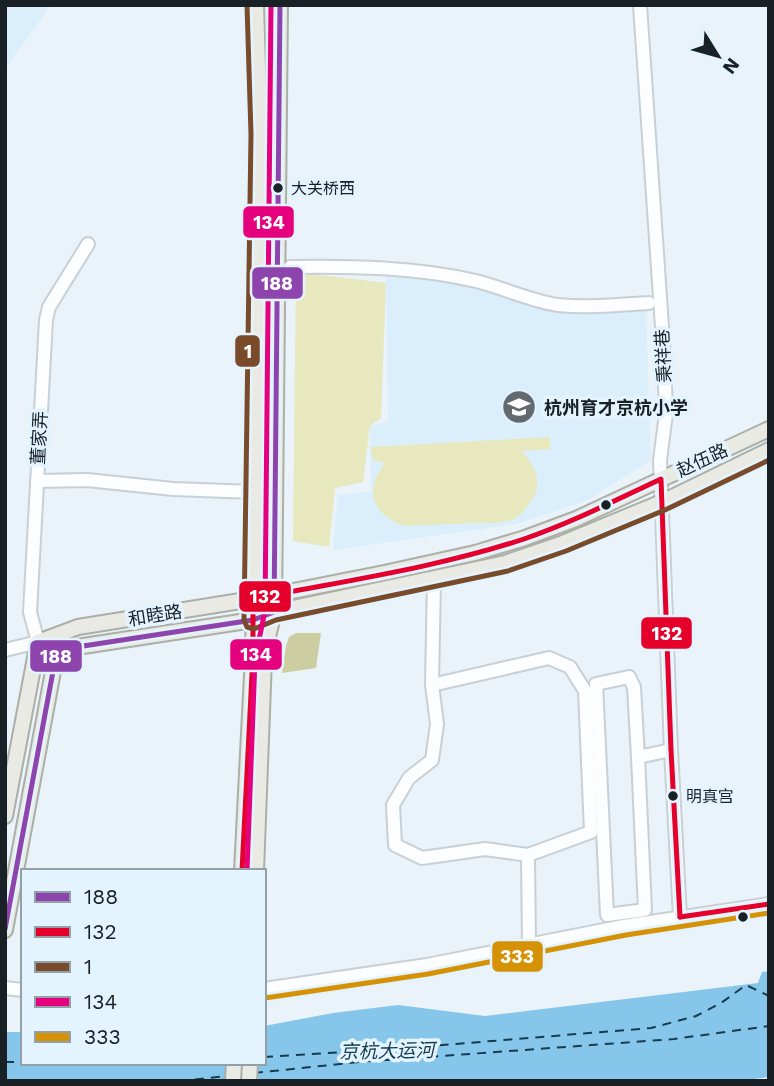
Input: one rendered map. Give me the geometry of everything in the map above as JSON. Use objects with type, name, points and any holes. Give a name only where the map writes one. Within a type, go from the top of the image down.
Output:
[{"type":"main road","points":[[256,5],[260,134],[253,599],[253,655],[258,676],[256,869]]},
{"type":"main road","points":[[242,869],[258,676],[274,612],[280,5]]},
{"type":"main road","name":"赵伍路","points":[[274,595],[426,565],[525,538],[576,519],[769,429]]},
{"type":"main road","name":"赵伍路","points":[[274,612],[505,563],[563,543],[662,502],[769,450]]},
{"type":"main road","name":"和睦路","points":[[38,642],[78,627],[274,595]]},
{"type":"main road","name":"和睦路","points":[[57,650],[253,620],[274,612]]},
{"type":"main road","points":[[5,816],[38,642],[57,650],[5,930]]},
{"type":"street","name":"秉祥巷","points":[[640,5],[664,356],[666,414],[660,460],[680,917]]},
{"type":"street","name":"董家弄","points":[[38,642],[30,612],[46,320],[50,307],[89,244]]},
{"type":"street","points":[[290,267],[422,272],[476,281],[558,305],[649,303]]},
{"type":"street","points":[[37,481],[87,480],[173,489],[254,492]]},
{"type":"street","points":[[432,685],[549,658],[570,667],[585,691],[591,832],[528,855],[485,849],[422,858],[395,845],[393,805],[409,778],[432,760],[437,724],[432,685],[434,578]]},
{"type":"street","name":"和睦路","points":[[5,650],[38,642]]},
{"type":"street","points":[[629,677],[634,687],[638,757],[645,910],[607,915],[596,684],[629,677]]},
{"type":"street","points":[[638,757],[671,750]]},
{"type":"street","points":[[528,855],[529,945]]},
{"type":"street","points":[[266,989],[427,965],[624,926],[769,904]]},
{"type":"shaded area","points":[[5,5],[51,5],[5,69]]},
{"type":"shaded area","name":"杭州育才京杭小学","points":[[386,271],[646,310],[651,460],[588,500],[517,524],[333,550],[338,495],[371,491],[370,426],[388,422]]},
{"type":"green space","points":[[296,272],[386,283],[381,418],[370,426],[363,482],[335,488],[329,547],[293,541]]},
{"type":"green space","points":[[550,437],[550,449],[522,451],[535,470],[537,489],[524,511],[510,521],[405,526],[385,515],[374,501],[374,483],[385,463],[374,461],[370,447]]},
{"type":"green space","points":[[296,633],[321,633],[316,668],[282,673],[289,637]]},
{"type":"water","name":"京杭大运河","points":[[769,971],[769,1077],[737,1081],[5,1081],[5,1032],[21,1032],[21,1065],[266,1065],[266,1026],[333,1013],[398,1005],[485,1016],[758,983],[762,972]]},
{"type":"ferry route","points":[[266,1057],[651,1028],[696,1016],[721,1003],[746,985],[769,996]]},
{"type":"ferry route","points":[[254,1073],[359,1062],[674,1039],[769,1026]]},
{"type":"ferry route","points":[[5,1062],[21,1062]]},
{"type":"ferry route","points":[[179,1081],[228,1076]]},
{"type":"transit line","name":"1","points":[[247,5],[251,134],[244,620],[247,627],[254,629],[276,620],[508,571],[566,551],[665,510],[769,460]]},
{"type":"transit line","name":"134","points":[[247,869],[255,659],[265,611],[271,5]]},
{"type":"transit line","name":"188","points":[[5,929],[57,650],[253,620],[274,612],[280,5]]},
{"type":"transit line","name":"132","points":[[242,869],[253,655],[253,599],[389,573],[491,549],[559,526],[661,479],[680,917]]},
{"type":"transit line","name":"132","points":[[680,917],[769,904]]},
{"type":"transit line","name":"333","points":[[266,998],[428,974],[626,935],[769,913]]},
{"type":"place","name":"大关桥西","points":[[278,188]]},
{"type":"place","name":"杭州育才京杭小学","points":[[519,407]]},
{"type":"place","name":"明真宫","points":[[673,796]]}]
